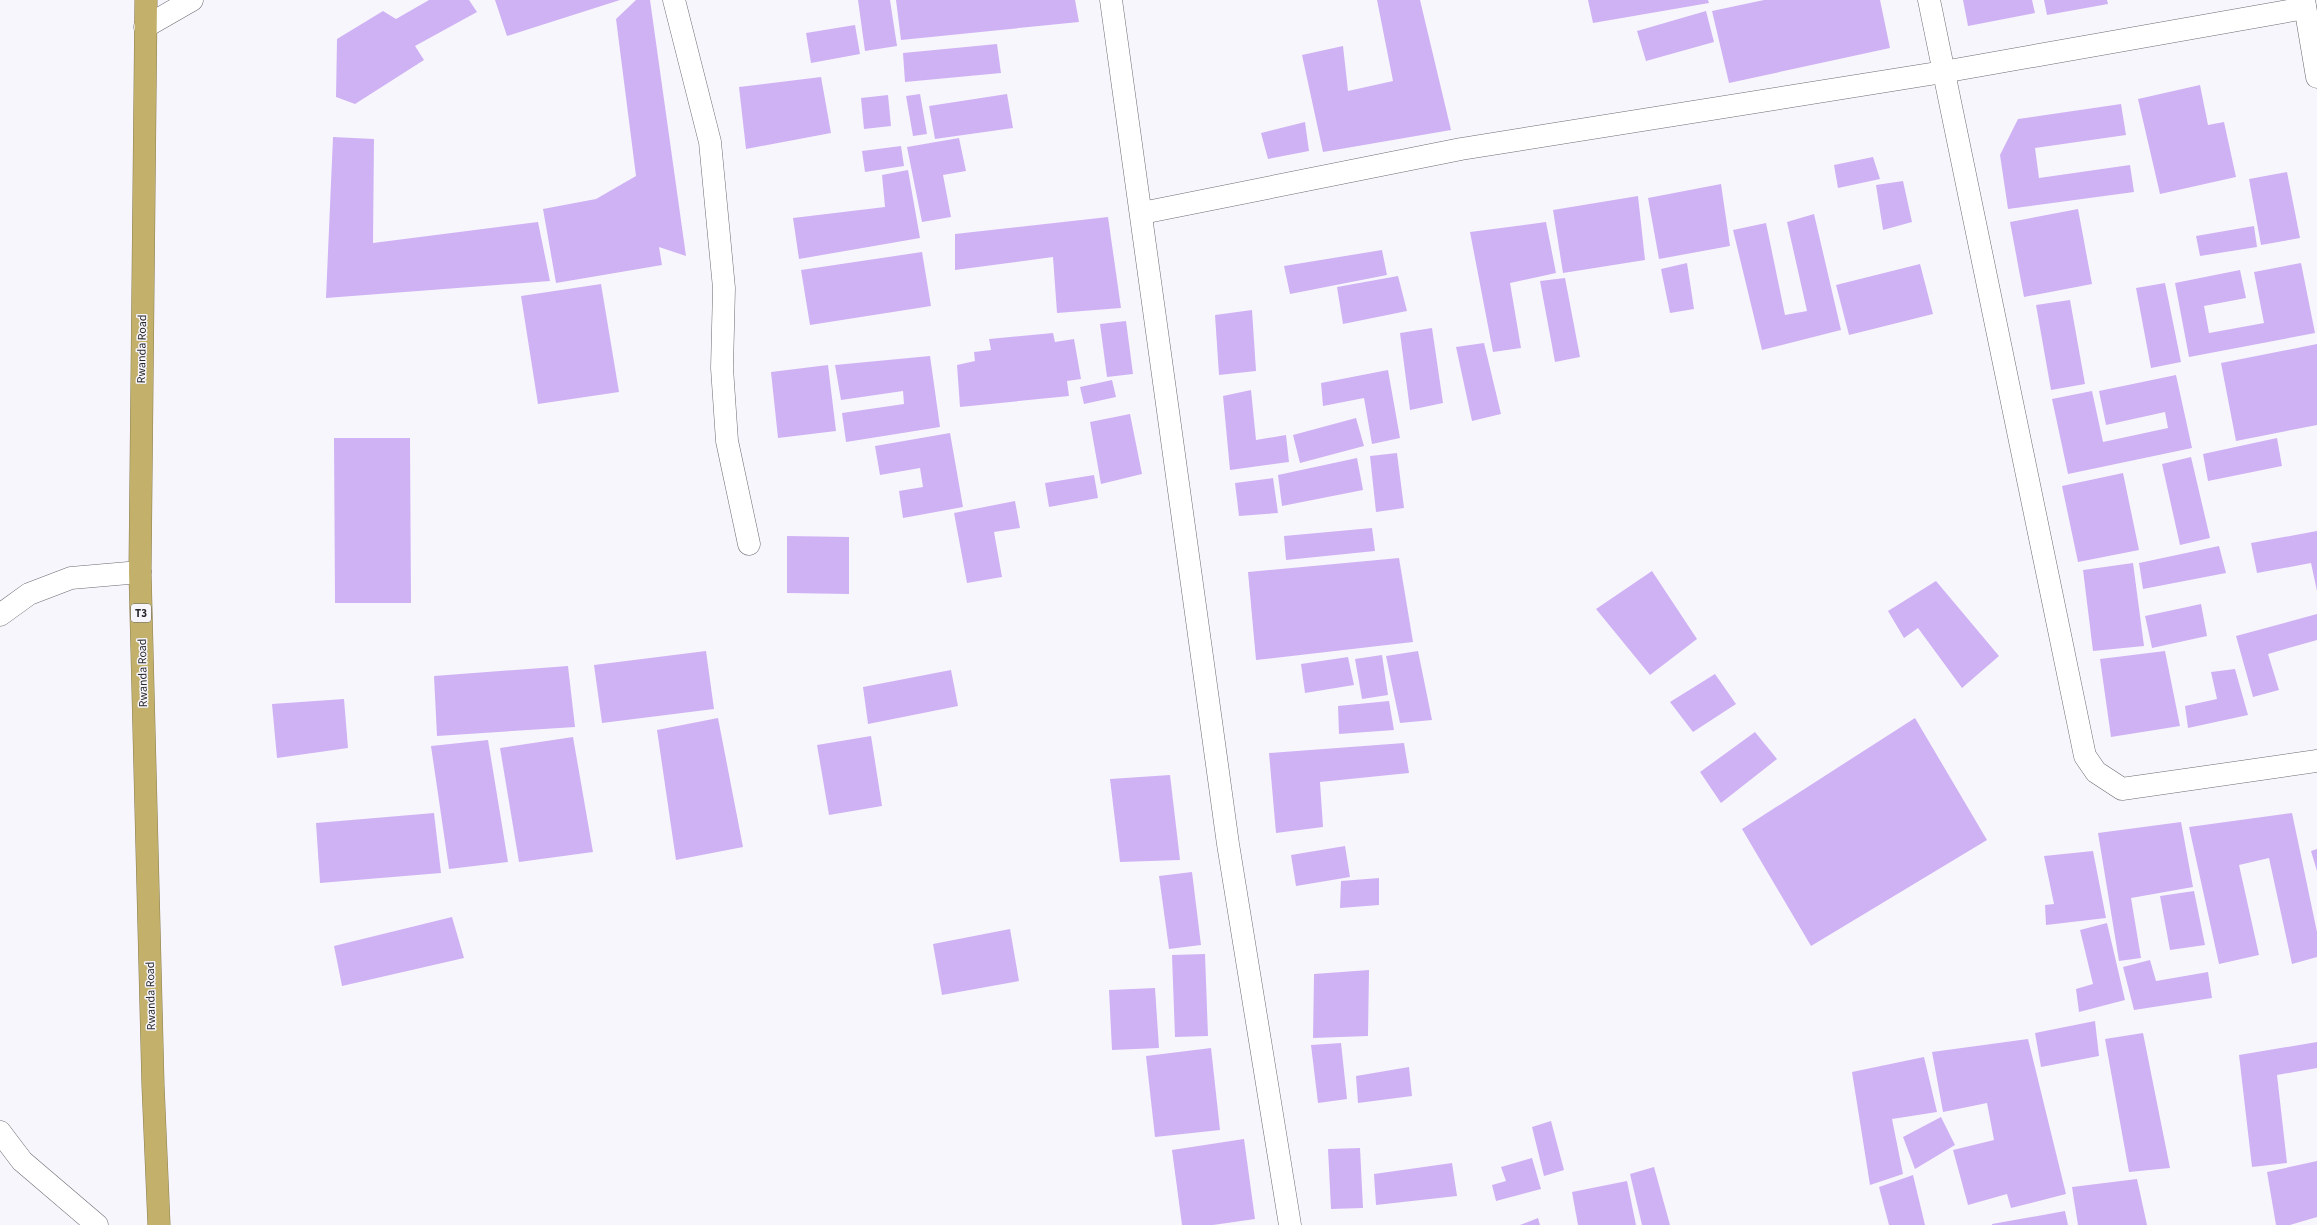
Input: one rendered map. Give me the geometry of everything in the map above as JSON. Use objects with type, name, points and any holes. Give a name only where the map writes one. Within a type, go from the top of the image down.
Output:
[{"type":"highway","name":"Rwanda Road","points":[[146,0],[140,572],[153,1084],[159,1225]]},
{"type":"street","points":[[145,27],[192,0]]},
{"type":"street","points":[[674,0],[710,142],[724,288],[722,368],[727,441],[750,544]]},
{"type":"street","points":[[1111,0],[1142,213],[1228,844],[1290,1225]]},
{"type":"street","points":[[1929,0],[2085,756],[2096,772],[2122,789],[2317,761]]},
{"type":"street","points":[[1142,213],[1461,150],[1943,72],[2304,4],[2317,77]]},
{"type":"street","points":[[0,615],[29,594],[71,578],[140,572]]},
{"type":"street","points":[[0,1132],[22,1161],[97,1225]]},
{"type":"building","points":[[429,0],[469,0],[477,12],[415,46],[424,60],[355,104],[336,97],[337,39],[383,11],[396,19]]},
{"type":"building","points":[[495,0],[620,0],[507,36]]},
{"type":"building","points":[[636,0],[650,0],[686,256],[659,247],[662,265],[556,283],[543,209],[596,199],[636,176],[616,19]]},
{"type":"building","points":[[858,0],[890,0],[897,46],[865,51]]},
{"type":"building","points":[[896,0],[1075,0],[1079,22],[901,40]]},
{"type":"building","points":[[1377,0],[1420,0],[1451,130],[1323,152],[1302,55],[1343,46],[1348,91],[1393,81]]},
{"type":"building","points":[[1588,0],[1708,0],[1709,3],[1593,23]]},
{"type":"building","points":[[1764,0],[1880,0],[1890,48],[1729,83],[1712,11]]},
{"type":"building","points":[[1963,0],[2032,0],[2035,13],[1968,26]]},
{"type":"building","points":[[2044,0],[2107,0],[2108,4],[2047,15]]},
{"type":"building","points":[[1706,11],[1714,42],[1646,61],[1637,31]]},
{"type":"building","points":[[855,25],[860,54],[811,63],[806,33]]},
{"type":"building","points":[[997,44],[1001,73],[905,82],[903,53]]},
{"type":"building","points":[[821,77],[831,133],[746,149],[739,87]]},
{"type":"building","points":[[2200,85],[2208,125],[2224,122],[2236,177],[2160,194],[2138,99]]},
{"type":"building","points":[[920,94],[927,134],[913,136],[906,96]]},
{"type":"building","points":[[1007,94],[1013,128],[935,139],[929,106]]},
{"type":"building","points":[[888,95],[891,126],[864,129],[861,98]]},
{"type":"building","points":[[2121,104],[2126,135],[2035,148],[2039,178],[2130,165],[2134,192],[2008,209],[2000,155],[2018,119]]},
{"type":"building","points":[[1305,122],[1309,151],[1268,159],[1261,133]]},
{"type":"building","points":[[333,137],[374,139],[373,243],[538,222],[550,281],[326,298]]},
{"type":"building","points":[[959,138],[966,171],[943,175],[951,217],[922,222],[907,147]]},
{"type":"building","points":[[901,146],[904,166],[865,172],[862,151]]},
{"type":"building","points":[[1873,157],[1880,179],[1838,188],[1834,165]]},
{"type":"building","points":[[908,170],[920,238],[799,259],[793,218],[885,207],[882,175]]},
{"type":"building","points":[[2287,172],[2300,238],[2261,245],[2249,179]]},
{"type":"building","points":[[1903,181],[1912,222],[1883,230],[1876,185]]},
{"type":"building","points":[[1721,184],[1730,246],[1659,259],[1648,198]]},
{"type":"building","points":[[1638,196],[1645,260],[1563,273],[1553,210]]},
{"type":"building","points":[[2078,209],[2092,284],[2024,297],[2010,222]]},
{"type":"building","points":[[1814,214],[1841,330],[1762,350],[1733,230],[1766,223],[1785,315],[1807,311],[1787,222]]},
{"type":"building","points":[[1108,217],[1121,308],[1057,313],[1053,257],[955,270],[955,234]]},
{"type":"building","points":[[1546,222],[1556,273],[1510,283],[1521,348],[1493,352],[1470,232]]},
{"type":"building","points":[[2254,226],[2257,247],[2200,256],[2196,236]]},
{"type":"building","points":[[1382,250],[1387,275],[1290,294],[1284,266]]},
{"type":"building","points":[[922,252],[931,306],[810,325],[801,270]]},
{"type":"building","points":[[1687,263],[1694,309],[1670,313],[1661,269]]},
{"type":"building","points":[[2301,263],[2315,333],[2189,357],[2175,283],[2240,270],[2246,298],[2204,306],[2209,333],[2264,323],[2254,272]]},
{"type":"building","points":[[1920,264],[1933,314],[1849,335],[1836,285]]},
{"type":"building","points":[[1398,276],[1407,311],[1343,324],[1337,287]]},
{"type":"building","points":[[1565,278],[1580,357],[1555,362],[1540,281]]},
{"type":"building","points":[[2165,283],[2181,362],[2151,368],[2136,288]]},
{"type":"building","points":[[601,284],[619,392],[538,404],[521,296]]},
{"type":"building","points":[[2070,300],[2085,384],[2051,390],[2036,305]]},
{"type":"building","points":[[1252,310],[1256,371],[1219,375],[1215,315]]},
{"type":"building","points":[[1126,321],[1133,374],[1107,377],[1100,324]]},
{"type":"building","points":[[1432,328],[1443,403],[1410,410],[1400,333]]},
{"type":"building","points":[[1053,333],[1055,342],[1074,339],[1081,379],[1067,381],[1069,396],[960,407],[957,365],[975,361],[974,352],[991,350],[989,339]]},
{"type":"building","points":[[1484,343],[1501,414],[1472,421],[1456,347]]},
{"type":"building","points":[[2317,344],[2317,425],[2236,441],[2221,363]]},
{"type":"building","points":[[930,356],[940,427],[846,442],[842,413],[904,404],[903,391],[841,400],[835,365]]},
{"type":"building","points":[[828,365],[836,431],[778,438],[771,372]]},
{"type":"building","points":[[1388,370],[1400,438],[1372,444],[1364,398],[1323,406],[1321,383]]},
{"type":"building","points":[[2176,375],[2192,448],[2068,474],[2052,399],[2092,391],[2103,442],[2168,428],[2165,412],[2106,425],[2099,391]]},
{"type":"building","points":[[1112,380],[1116,397],[1084,404],[1080,387]]},
{"type":"building","points":[[1251,390],[1256,440],[1286,435],[1289,462],[1230,470],[1223,396]]},
{"type":"building","points":[[1130,414],[1142,474],[1101,484],[1090,422]]},
{"type":"building","points":[[1356,418],[1364,446],[1300,463],[1293,435]]},
{"type":"building","points":[[950,433],[963,507],[903,518],[899,491],[923,487],[920,468],[880,475],[875,446]]},
{"type":"building","points":[[334,438],[410,438],[411,603],[335,603]]},
{"type":"building","points":[[2277,438],[2282,466],[2208,481],[2203,454]]},
{"type":"building","points":[[1397,453],[1404,508],[1376,512],[1370,456]]},
{"type":"building","points":[[2191,457],[2210,538],[2180,545],[2162,464]]},
{"type":"building","points":[[1357,458],[1363,490],[1282,506],[1278,475]]},
{"type":"building","points":[[2123,473],[2139,550],[2078,562],[2062,486]]},
{"type":"building","points":[[1094,475],[1098,498],[1049,507],[1045,483]]},
{"type":"building","points":[[1273,478],[1278,513],[1239,516],[1235,483]]},
{"type":"building","points":[[1015,501],[1020,528],[994,532],[1002,577],[967,583],[954,513]]},
{"type":"building","points":[[1372,528],[1375,551],[1286,560],[1284,536]]},
{"type":"building","points":[[2317,531],[2317,591],[2311,563],[2257,573],[2251,543]]},
{"type":"building","points":[[787,536],[849,537],[849,594],[787,593]]},
{"type":"building","points":[[2219,546],[2226,573],[2143,589],[2139,563]]},
{"type":"building","points":[[1399,558],[1413,642],[1256,660],[1248,572]]},
{"type":"building","points":[[2133,563],[2144,646],[2093,651],[2083,570]]},
{"type":"building","points":[[1652,571],[1697,639],[1650,675],[1596,609]]},
{"type":"building","points":[[1936,581],[1999,656],[1962,688],[1918,628],[1904,638],[1888,611]]},
{"type":"building","points":[[2201,604],[2207,636],[2152,648],[2145,616]]},
{"type":"building","points":[[2317,614],[2317,640],[2268,654],[2279,690],[2253,697],[2236,636]]},
{"type":"building","points":[[706,651],[714,709],[602,723],[594,665]]},
{"type":"building","points":[[1418,651],[1432,720],[1400,723],[1386,656]]},
{"type":"building","points":[[2165,651],[2180,726],[2111,737],[2100,659]]},
{"type":"building","points":[[1382,655],[1388,695],[1362,699],[1355,659]]},
{"type":"building","points":[[1348,657],[1354,685],[1305,693],[1301,664]]},
{"type":"building","points":[[568,666],[575,727],[437,736],[434,676]]},
{"type":"building","points":[[2235,669],[2248,715],[2188,728],[2185,706],[2217,699],[2211,672]]},
{"type":"building","points":[[951,670],[958,706],[868,724],[863,687]]},
{"type":"building","points":[[1715,674],[1736,704],[1693,732],[1670,702]]},
{"type":"building","points":[[344,699],[348,748],[277,758],[272,704]]},
{"type":"building","points":[[1389,701],[1394,730],[1339,734],[1338,706]]},
{"type":"building","points":[[718,718],[743,847],[676,860],[657,730]]},
{"type":"building","points":[[1915,718],[1987,840],[1811,946],[1742,829]]},
{"type":"building","points":[[1755,732],[1777,759],[1721,803],[1700,772]]},
{"type":"building","points":[[871,736],[882,806],[829,815],[817,745]]},
{"type":"building","points":[[573,737],[593,852],[519,862],[500,748]]},
{"type":"building","points":[[488,740],[508,862],[449,869],[431,746]]},
{"type":"building","points":[[1404,743],[1409,773],[1320,782],[1323,827],[1276,833],[1269,753]]},
{"type":"building","points":[[1170,775],[1180,860],[1120,862],[1110,779]]},
{"type":"building","points":[[434,813],[441,873],[320,883],[316,823]]},
{"type":"building","points":[[2292,813],[2317,932],[2317,957],[2292,964],[2269,858],[2239,865],[2259,955],[2219,964],[2189,827]]},
{"type":"building","points":[[2181,822],[2193,887],[2131,898],[2141,958],[2119,961],[2098,833]]},
{"type":"building","points":[[1345,846],[1350,877],[1296,886],[1291,855]]},
{"type":"building","points":[[2317,849],[2317,871],[2311,851]]},
{"type":"building","points":[[2093,851],[2106,918],[2046,925],[2045,905],[2054,904],[2044,856]]},
{"type":"building","points":[[1192,872],[1201,945],[1169,949],[1159,876]]},
{"type":"building","points":[[1379,878],[1379,905],[1340,908],[1341,881]]},
{"type":"building","points":[[2194,891],[2205,945],[2170,950],[2160,896]]},
{"type":"building","points":[[452,917],[464,958],[342,986],[334,946]]},
{"type":"building","points":[[2107,923],[2125,1000],[2079,1012],[2076,989],[2093,984],[2080,930]]},
{"type":"building","points":[[1010,929],[1019,981],[942,995],[933,944]]},
{"type":"building","points":[[1205,954],[1208,1036],[1175,1037],[1172,955]]},
{"type":"building","points":[[2150,960],[2156,981],[2208,972],[2212,998],[2134,1010],[2123,967]]},
{"type":"building","points":[[1369,970],[1368,1036],[1313,1038],[1314,974]]},
{"type":"building","points":[[1155,988],[1159,1048],[1112,1050],[1109,990]]},
{"type":"building","points":[[2095,1021],[2099,1056],[2041,1067],[2035,1033]]},
{"type":"building","points":[[2143,1033],[2170,1168],[2129,1172],[2105,1039]]},
{"type":"building","points":[[2028,1039],[2066,1194],[2011,1208],[2007,1194],[1968,1205],[1953,1150],[1994,1140],[1987,1103],[1943,1112],[1932,1052]]},
{"type":"building","points":[[2317,1042],[2317,1068],[2277,1075],[2287,1163],[2252,1167],[2239,1055]]},
{"type":"building","points":[[1341,1043],[1347,1099],[1318,1103],[1311,1045]]},
{"type":"building","points":[[1211,1048],[1220,1130],[1155,1137],[1146,1056]]},
{"type":"building","points":[[1924,1057],[1937,1112],[1892,1119],[1903,1174],[1870,1185],[1852,1072]]},
{"type":"building","points":[[1409,1067],[1412,1096],[1358,1103],[1356,1076]]},
{"type":"building","points":[[1941,1117],[1955,1145],[1915,1169],[1903,1137]]},
{"type":"building","points":[[1551,1121],[1564,1170],[1544,1176],[1532,1127]]},
{"type":"building","points":[[1244,1139],[1255,1219],[1213,1225],[1182,1225],[1172,1150]]},
{"type":"building","points":[[1360,1148],[1363,1208],[1331,1209],[1328,1149]]},
{"type":"building","points":[[1532,1158],[1541,1189],[1496,1201],[1492,1185],[1506,1181],[1501,1167]]},
{"type":"building","points":[[2317,1161],[2317,1217],[2290,1225],[2276,1225],[2267,1172]]},
{"type":"building","points":[[1452,1163],[1457,1196],[1376,1205],[1374,1174]]},
{"type":"building","points":[[1654,1167],[1670,1225],[1642,1225],[1630,1174]]},
{"type":"building","points":[[1913,1175],[1925,1225],[1889,1225],[1879,1187]]},
{"type":"building","points":[[2137,1179],[2147,1225],[2078,1225],[2072,1187]]},
{"type":"building","points":[[1627,1181],[1636,1225],[1578,1225],[1572,1192]]},
{"type":"building","points":[[2065,1211],[2068,1225],[1992,1225],[1992,1224]]},
{"type":"building","points":[[1538,1218],[1540,1225],[1520,1225]]}]
